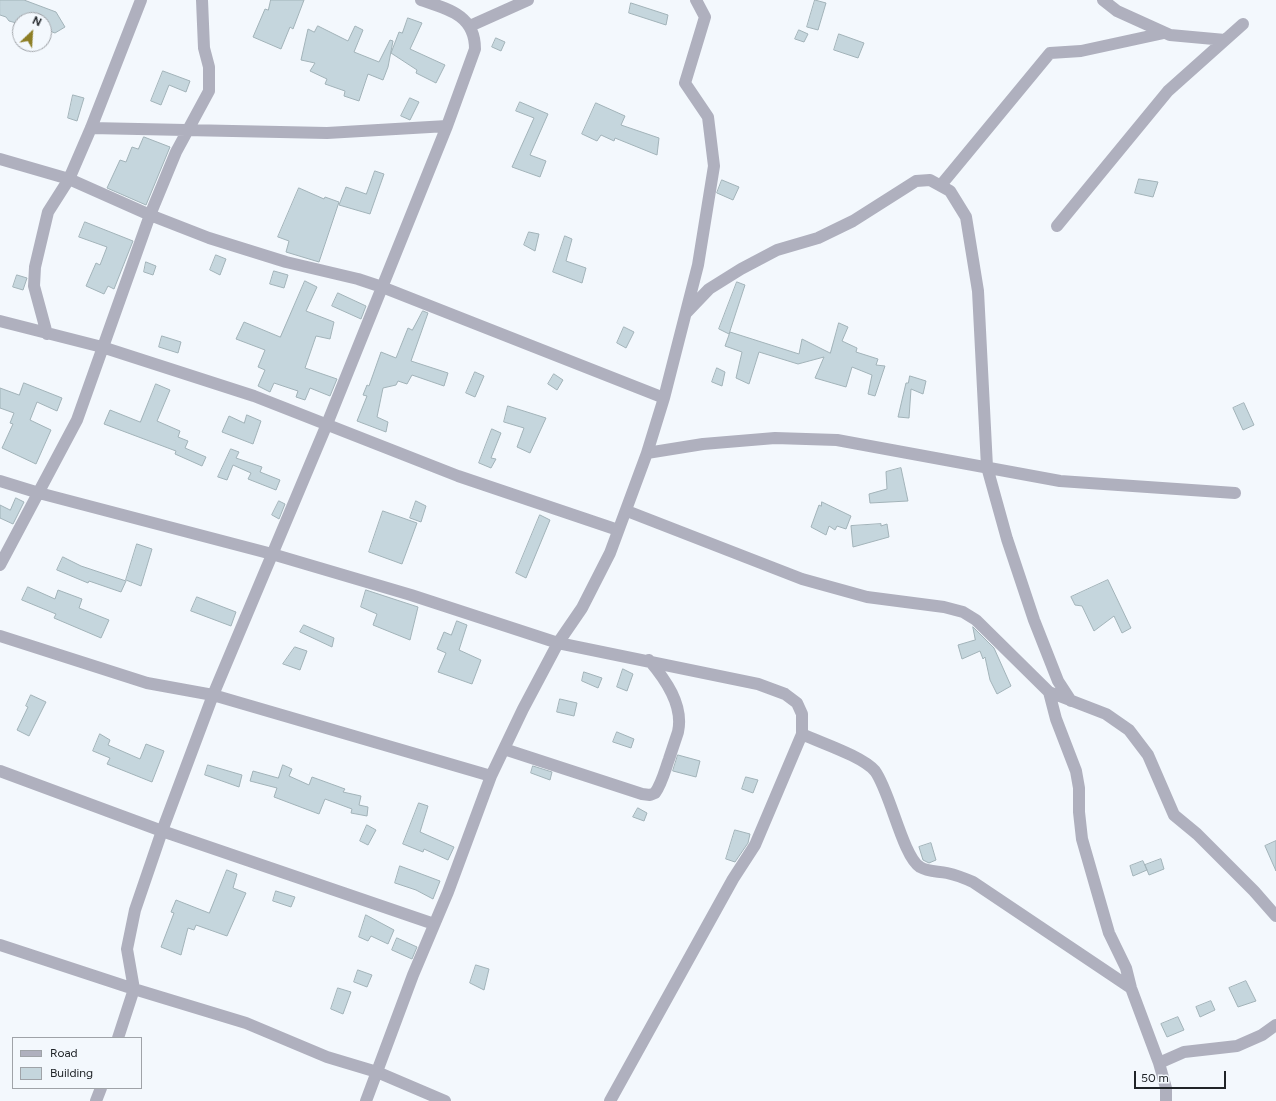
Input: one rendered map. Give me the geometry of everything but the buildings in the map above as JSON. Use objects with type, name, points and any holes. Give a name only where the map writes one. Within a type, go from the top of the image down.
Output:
[{"type":"street","points":[[47,334],[34,286],[35,267],[48,212],[69,178],[91,128],[141,0]]},
{"type":"street","points":[[0,565],[77,420],[150,216],[176,152],[209,91],[210,67],[204,48],[202,0]]},
{"type":"street","points":[[118,1037],[134,989],[127,949],[135,910],[162,831],[214,695],[327,424],[447,126],[475,49],[475,37],[470,26],[452,11],[421,0]]},
{"type":"street","points":[[502,12],[513,0]]},
{"type":"street","points":[[470,26],[528,0]]},
{"type":"street","points":[[366,1101],[434,924],[448,892],[490,776],[558,643],[582,608],[610,553],[618,530],[627,511],[664,398],[698,265],[714,166],[708,117],[685,83],[705,17],[696,0]]},
{"type":"street","points":[[1103,0],[1117,11],[1170,35],[1225,40]]},
{"type":"street","points":[[1058,226],[1168,91],[1243,24]]},
{"type":"street","points":[[941,185],[1050,53],[1081,51],[1164,32]]},
{"type":"street","points":[[91,128],[328,133],[447,126]]},
{"type":"street","points":[[0,159],[69,178],[150,216],[209,238],[286,262],[358,279],[382,287],[664,398]]},
{"type":"street","points":[[687,312],[710,289],[740,269],[777,250],[818,238],[853,222],[916,181],[930,180],[941,185],[956,199],[966,217],[978,291],[987,467],[1007,539],[1034,620],[1058,681],[1071,701]]},
{"type":"street","points":[[0,321],[102,347],[254,396],[458,476],[618,530]]},
{"type":"street","points":[[646,453],[703,444],[775,438],[837,440],[1060,481],[1234,493]]},
{"type":"street","points":[[0,481],[39,493],[272,554],[412,595],[558,643],[649,660],[758,684],[785,694],[797,703],[802,714],[802,734],[755,845],[733,879],[610,1101]]},
{"type":"street","points":[[627,511],[802,579],[867,597],[944,607],[963,612],[985,627],[1027,672],[1049,692],[1106,714],[1129,730],[1148,756],[1174,815],[1197,834],[1254,891],[1276,916]]},
{"type":"street","points":[[0,636],[147,683],[214,695],[490,776]]},
{"type":"street","points":[[504,749],[642,794],[650,795],[655,793],[662,779],[678,731],[678,715],[675,700],[666,680],[649,660]]},
{"type":"street","points":[[1049,692],[1056,720],[1076,771],[1079,788],[1078,812],[1082,839],[1109,933],[1126,968],[1131,988],[1159,1063],[1166,1088],[1166,1101]]},
{"type":"street","points":[[802,734],[865,762],[876,772],[897,820],[908,852],[920,867],[958,876],[973,882],[1131,988]]},
{"type":"street","points":[[0,771],[162,831],[434,924]]},
{"type":"street","points":[[0,945],[134,989],[246,1023],[327,1057],[377,1072],[445,1101]]},
{"type":"street","points":[[1159,1063],[1184,1052],[1237,1046],[1262,1035],[1276,1025]]},
{"type":"street","points":[[96,1101],[101,1089]]}]
